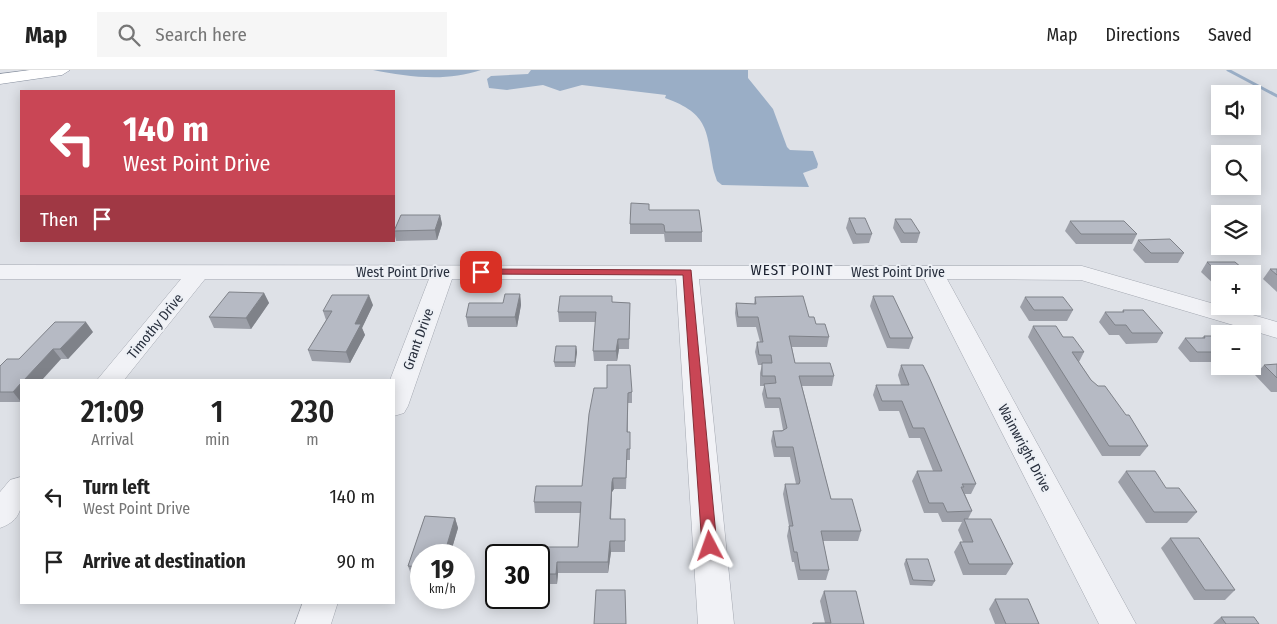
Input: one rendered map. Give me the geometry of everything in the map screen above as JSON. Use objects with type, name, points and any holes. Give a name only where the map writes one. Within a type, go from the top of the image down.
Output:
[{"type":"highway","points":[[0,79],[62,70]]},
{"type":"street","name":"West Point Drive","points":[[0,272],[1082,273],[1277,330]]},
{"type":"street","name":"Timothy Drive","points":[[111,379],[199,272]]},
{"type":"street","name":"Grant Drive","points":[[395,403],[443,272]]},
{"type":"street","points":[[687,272],[716,624]]},
{"type":"street","name":"Wainwright Drive","points":[[932,272],[1118,624]]},
{"type":"street","points":[[0,515],[20,490]]},
{"type":"street","points":[[313,624],[320,604]]},
{"type":"water","points":[[373,70],[481,70],[454,76],[427,77]]},
{"type":"water","points":[[531,70],[748,70],[748,78],[773,109],[787,147],[790,150],[813,151],[818,164],[817,168],[803,173],[809,187],[722,185],[717,181],[714,172],[707,135],[703,126],[691,111],[665,98],[666,95],[582,85],[560,91],[543,85],[507,90],[489,88],[487,79],[491,76],[528,74]]},
{"type":"building","points":[[631,203],[649,204],[649,210],[699,210],[702,232],[665,232],[664,225],[662,224],[630,224]]},
{"type":"building","points":[[401,215],[440,215],[435,230],[395,231]]},
{"type":"building","points":[[849,218],[865,218],[872,234],[856,234]]},
{"type":"building","points":[[895,219],[911,219],[920,233],[904,233]]},
{"type":"building","points":[[1070,221],[1124,221],[1137,234],[1081,234]]},
{"type":"building","points":[[1170,239],[1184,253],[1151,253],[1138,240]]},
{"type":"building","points":[[1207,262],[1235,262],[1238,265],[1211,265]]},
{"type":"building","points":[[1270,269],[1277,269],[1277,275]]},
{"type":"building","points":[[229,292],[264,293],[246,318],[209,317]]},
{"type":"building","points":[[505,294],[520,294],[515,317],[466,317],[469,303],[503,303]]},
{"type":"building","points":[[332,295],[369,295],[355,324],[361,324],[346,352],[308,350],[332,311],[323,311]]},
{"type":"building","points":[[560,296],[612,296],[612,302],[630,303],[629,339],[618,339],[616,351],[593,351],[596,312],[558,312]]},
{"type":"building","points":[[803,296],[809,317],[814,317],[816,324],[825,324],[829,337],[789,336],[795,363],[830,363],[834,376],[799,376],[831,499],[852,499],[861,531],[821,531],[829,570],[800,570],[789,526],[793,526],[785,484],[799,484],[800,481],[793,447],[776,447],[773,431],[782,431],[787,428],[780,398],[767,398],[764,384],[776,383],[775,376],[762,376],[762,363],[772,363],[771,355],[759,355],[757,342],[763,342],[758,317],[738,317],[736,303],[756,304],[755,297]]},
{"type":"building","points":[[873,296],[893,296],[913,338],[890,338]]},
{"type":"building","points":[[1025,297],[1063,297],[1073,310],[1034,310]]},
{"type":"building","points":[[1123,310],[1143,310],[1163,333],[1132,333],[1126,325],[1115,325],[1105,312],[1124,312]]},
{"type":"building","points":[[55,322],[86,322],[60,349],[53,349],[25,379],[20,379],[20,384],[13,392],[0,392],[0,366],[7,359],[19,359]]},
{"type":"building","points":[[1033,326],[1056,326],[1063,337],[1073,337],[1084,352],[1072,352],[1091,380],[1098,386],[1105,386],[1126,415],[1129,415],[1148,446],[1109,446]]},
{"type":"building","points":[[1204,336],[1211,336],[1211,352],[1197,352],[1185,338],[1205,338]]},
{"type":"building","points":[[556,346],[576,346],[575,362],[554,362]]},
{"type":"building","points":[[1277,364],[1277,378],[1264,365]]},
{"type":"building","points":[[607,365],[630,365],[632,392],[628,393],[627,432],[630,432],[630,449],[627,449],[626,478],[613,478],[610,519],[625,519],[625,541],[610,541],[608,562],[557,562],[556,574],[550,574],[550,547],[578,547],[581,502],[534,502],[536,486],[582,486],[589,414],[594,388],[607,388]]},
{"type":"building","points":[[901,365],[923,365],[929,377],[976,484],[962,484],[964,487],[961,487],[972,511],[947,512],[943,503],[929,503],[917,471],[942,471],[924,428],[913,428],[902,401],[882,401],[876,385],[909,385]]},
{"type":"building","points":[[1126,471],[1155,471],[1166,488],[1179,488],[1197,512],[1154,512]]},
{"type":"building","points":[[425,516],[455,518],[447,544],[415,544]]},
{"type":"building","points":[[964,519],[991,519],[1013,564],[969,564],[960,542],[973,542]]},
{"type":"building","points":[[1170,538],[1199,538],[1235,590],[1205,590]]},
{"type":"building","points":[[906,559],[928,559],[935,581],[913,580]]},
{"type":"building","points":[[596,590],[625,590],[626,624],[594,624]]},
{"type":"building","points":[[824,591],[856,591],[864,624],[813,624],[831,623]]},
{"type":"building","points":[[995,599],[1028,599],[1039,624],[1006,624]]},
{"type":"building","points":[[1221,617],[1254,617],[1259,624],[1226,624]]},
{"type":"waterway","points":[[1228,70],[1277,96]]},
{"type":"district","name":"WEST POINT","points":[[792,270]]},
{"type":"route","points":[[481,272],[687,272],[710,546]]}]
